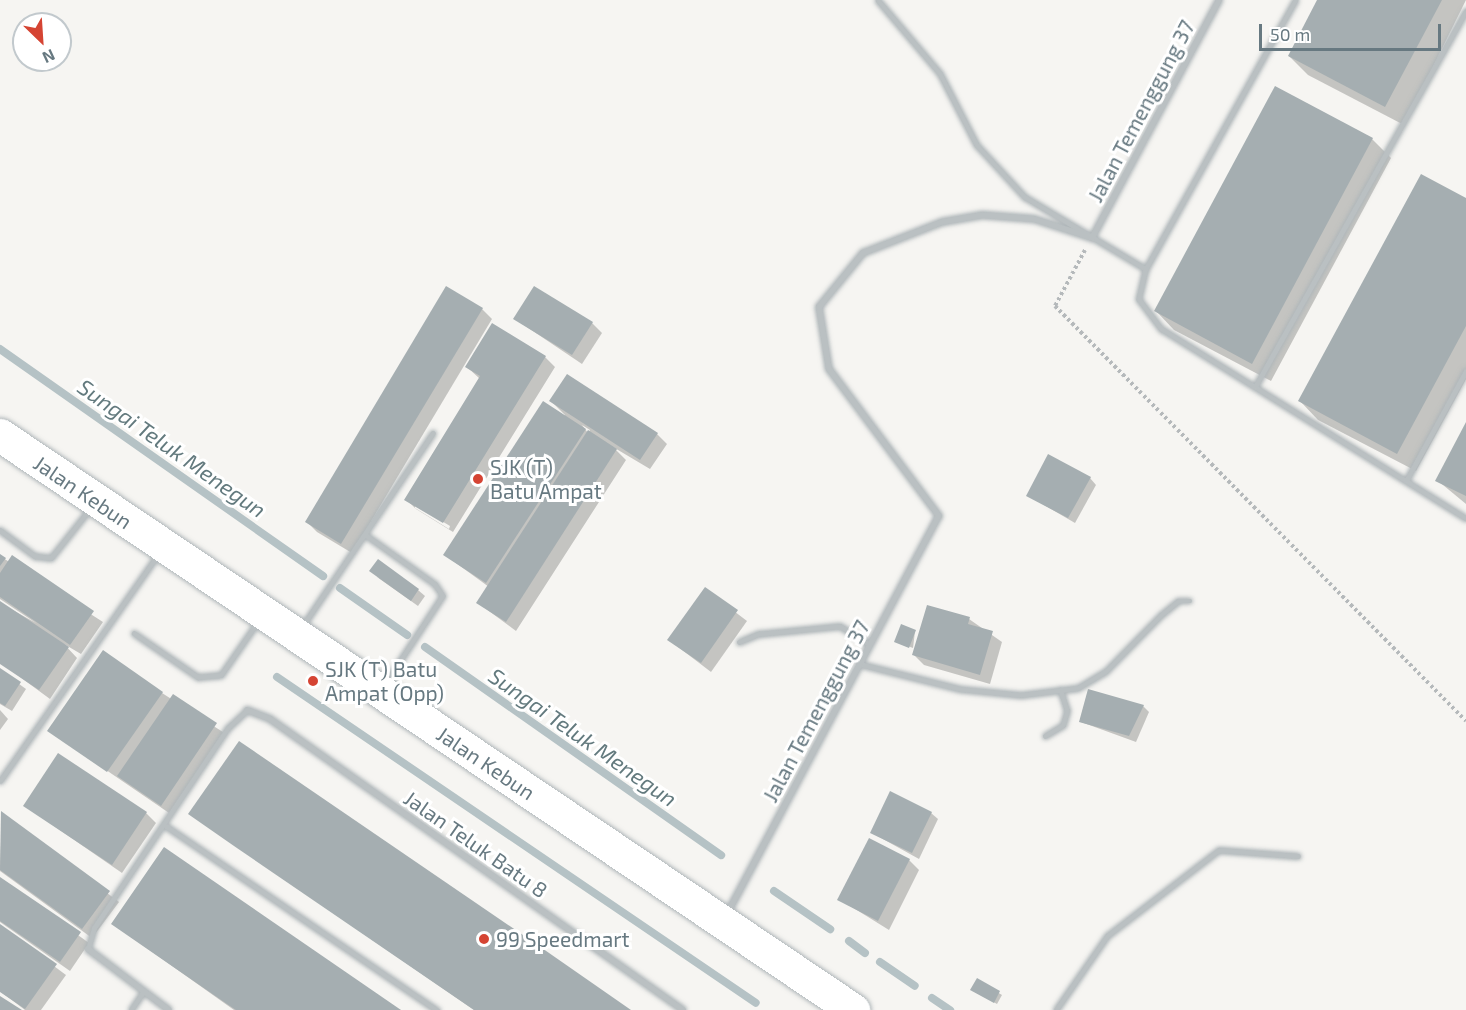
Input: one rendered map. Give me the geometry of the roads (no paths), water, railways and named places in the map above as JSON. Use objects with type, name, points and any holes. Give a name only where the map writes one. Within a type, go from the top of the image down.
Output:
[{"type":"main road","name":"Jalan Kebun","points":[[1,439],[723,922],[833,1005]]},
{"type":"street","name":"Jalan Temenggung 37","points":[[723,922],[939,516],[829,369],[819,307],[863,253],[942,222],[982,215],[1034,219],[1092,238],[1219,0]]},
{"type":"street","name":"Jalan Teluk Batu 8","points":[[247,710],[270,719],[683,1010]]},
{"type":"street","points":[[88,949],[169,1010]]},
{"type":"lane","points":[[878,0],[940,73],[977,145],[1025,196],[1092,238],[1146,268]]},
{"type":"lane","points":[[1296,0],[1146,268],[1139,299],[1146,315],[1255,387],[1466,518]]},
{"type":"lane","points":[[1255,387],[1466,11]]},
{"type":"lane","points":[[1406,481],[1466,371]]},
{"type":"lane","points":[[296,635],[366,535],[433,433]]},
{"type":"lane","points":[[0,530],[35,556],[51,558],[96,501]]},
{"type":"lane","points":[[366,535],[435,584],[443,596],[380,691]]},
{"type":"lane","points":[[0,781],[164,546]]},
{"type":"lane","points":[[860,664],[960,689],[1021,695],[1078,688],[1105,672],[1161,615],[1178,601],[1190,601]]},
{"type":"lane","points":[[134,633],[198,677],[221,675],[263,613]]},
{"type":"lane","points":[[739,642],[758,634],[840,626],[869,644]]},
{"type":"lane","points":[[1045,736],[1056,731],[1065,718],[1060,690]]},
{"type":"lane","points":[[88,949],[94,928],[166,826],[228,728],[247,710]]},
{"type":"lane","points":[[166,826],[437,1010]]},
{"type":"lane","points":[[1056,1010],[1107,936],[1220,850],[1298,856]]},
{"type":"lane","points":[[131,1010],[143,992]]},
{"type":"waterway","name":"Sungai Teluk Menegun","points":[[0,349],[323,576]]},
{"type":"waterway","name":"Sungai Teluk Menegun","points":[[340,588],[407,635]]},
{"type":"waterway","name":"Sungai Teluk Menegun","points":[[425,647],[721,855]]},
{"type":"waterway","points":[[277,677],[756,1003]]},
{"type":"waterway","name":"Sungai Teluk Menegun","points":[[774,891],[830,929]]},
{"type":"waterway","name":"Sungai Teluk Menegun","points":[[849,941],[865,953]]},
{"type":"waterway","name":"Sungai Teluk Menegun","points":[[880,962],[915,986]]},
{"type":"waterway","name":"Sungai Teluk Menegun","points":[[932,998],[950,1010]]},
{"type":"place","name":"SJK (T) Batu Ampat","points":[[478,479]]},
{"type":"place","name":"SJK (T) Batu Ampat (Opp)","points":[[313,681]]},
{"type":"place","name":"99 Speedmart","points":[[484,939]]}]
